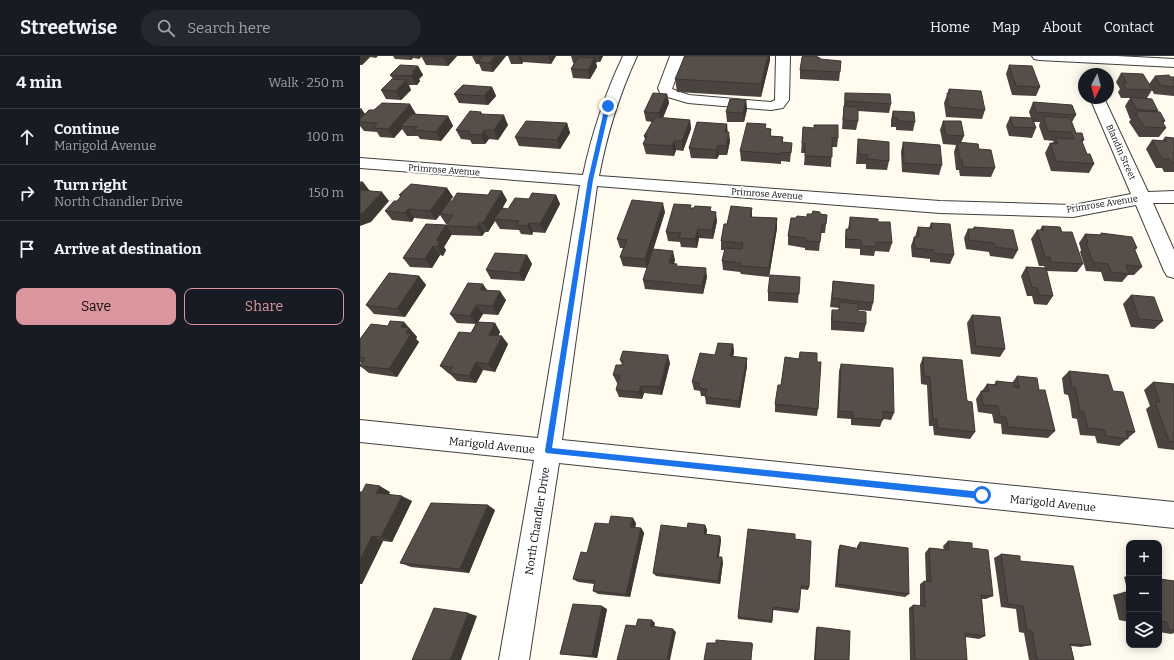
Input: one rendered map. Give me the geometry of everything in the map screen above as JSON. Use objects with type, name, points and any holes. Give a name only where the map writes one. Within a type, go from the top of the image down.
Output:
[{"type":"street","name":"North Chandler Drive","points":[[514,660],[590,180],[608,106],[621,72],[630,56]]},
{"type":"street","points":[[677,56],[665,88],[666,92],[688,99],[771,106],[778,105],[782,100],[784,56]]},
{"type":"street","points":[[1039,56],[1112,58],[1174,63]]},
{"type":"street","points":[[1078,58],[1083,68]]},
{"type":"street","name":"Blandin Street","points":[[1100,104],[1174,271]]},
{"type":"street","name":"Primrose Avenue","points":[[360,163],[940,207],[1073,211],[1142,198],[1174,197]]},
{"type":"street","name":"Marigold Avenue","points":[[360,431],[1174,515]]},
{"type":"building","points":[[424,56],[445,56],[444,57]]},
{"type":"building","points":[[478,56],[495,56],[490,63],[478,62],[482,57]]},
{"type":"building","points":[[685,56],[768,56],[761,84],[675,79]]},
{"type":"building","points":[[803,56],[817,56],[820,59],[841,61],[840,72],[800,70]]},
{"type":"building","points":[[578,57],[594,58],[588,70],[571,69]]},
{"type":"building","points":[[400,65],[418,66],[412,72],[415,72],[411,76],[390,75]]},
{"type":"building","points":[[1009,65],[1032,66],[1040,87],[1016,86]]},
{"type":"building","points":[[1121,73],[1143,74],[1153,90],[1126,89],[1123,83],[1127,83]]},
{"type":"building","points":[[1169,75],[1170,77],[1174,77],[1174,87],[1160,85],[1155,76]]},
{"type":"building","points":[[392,79],[406,80],[396,91],[381,90]]},
{"type":"building","points":[[463,85],[492,87],[484,96],[454,94]]},
{"type":"building","points":[[949,89],[981,91],[985,110],[949,107],[947,93],[949,94]]},
{"type":"building","points":[[653,93],[667,94],[659,113],[644,112]]},
{"type":"building","points":[[845,93],[890,94],[891,104],[845,101]]},
{"type":"building","points":[[1130,97],[1152,99],[1158,111],[1136,109]]},
{"type":"building","points":[[730,99],[746,100],[743,113],[726,112]]},
{"type":"building","points":[[1033,102],[1072,105],[1076,115],[1036,112]]},
{"type":"building","points":[[382,103],[410,104],[388,129],[374,128],[377,123],[360,122],[360,119],[369,110],[374,110]]},
{"type":"building","points":[[844,106],[858,107],[858,121],[843,120]]},
{"type":"building","points":[[470,111],[481,112],[480,114],[504,115],[494,130],[484,130],[481,135],[468,134],[470,131],[456,130]]},
{"type":"building","points":[[893,111],[914,112],[915,122],[898,121],[898,118],[893,118]]},
{"type":"building","points":[[1137,111],[1160,112],[1165,121],[1162,121],[1166,128],[1145,127],[1135,113],[1138,113]]},
{"type":"building","points":[[412,114],[448,116],[436,132],[414,130],[417,127],[401,126]]},
{"type":"building","points":[[1043,116],[1070,118],[1076,133],[1082,133],[1084,140],[1081,139],[1087,154],[1090,154],[1094,164],[1056,161],[1050,143],[1058,144],[1055,138],[1074,139],[1071,132],[1048,131]]},
{"type":"building","points":[[655,117],[690,120],[682,141],[674,141],[672,146],[643,144],[647,136],[644,136]]},
{"type":"building","points":[[1010,117],[1032,118],[1036,128],[1013,127]]},
{"type":"building","points":[[526,121],[567,123],[557,140],[515,137]]},
{"type":"building","points":[[943,121],[961,121],[964,136],[946,135]]},
{"type":"building","points":[[697,122],[727,124],[725,132],[729,132],[726,146],[718,145],[716,150],[689,148]]},
{"type":"building","points":[[747,123],[766,124],[765,128],[771,129],[770,136],[783,137],[782,142],[792,143],[791,153],[781,152],[781,154],[740,151]]},
{"type":"building","points":[[814,125],[838,125],[838,138],[832,138],[832,157],[805,156],[805,144],[802,143],[803,127],[814,128]]},
{"type":"building","points":[[1165,137],[1174,138],[1174,163],[1169,159],[1162,159],[1152,140],[1167,141]]},
{"type":"building","points":[[858,139],[889,142],[889,161],[867,159],[868,155],[858,154]]},
{"type":"building","points":[[903,142],[940,145],[942,165],[904,163]]},
{"type":"building","points":[[957,142],[978,144],[979,149],[991,150],[995,168],[963,167],[962,160],[960,160]]},
{"type":"building","points":[[411,184],[447,188],[430,211],[408,209],[405,213],[385,211],[394,201],[397,201],[402,195],[399,195]]},
{"type":"building","points":[[360,190],[382,192],[363,213],[360,214]]},
{"type":"building","points":[[491,190],[502,191],[483,223],[479,223],[477,227],[446,226],[453,215],[440,214],[457,193],[488,195]]},
{"type":"building","points":[[532,193],[556,195],[540,224],[529,223],[527,226],[517,225],[519,221],[494,219],[502,208],[508,209],[515,198],[529,199]]},
{"type":"building","points":[[632,200],[663,203],[645,259],[620,257],[627,240],[617,239]]},
{"type":"building","points":[[674,204],[691,205],[690,208],[694,208],[695,206],[711,207],[710,211],[716,212],[712,230],[698,229],[695,239],[679,238],[681,233],[666,232]]},
{"type":"building","points":[[731,206],[752,208],[750,217],[777,218],[769,268],[740,266],[741,263],[722,261],[725,248],[742,249],[743,243],[721,241],[724,224],[727,224]]},
{"type":"building","points":[[813,211],[827,215],[826,224],[822,224],[820,242],[806,241],[806,238],[788,236],[791,218],[796,218],[797,216],[807,217],[807,214],[812,214]]},
{"type":"building","points":[[850,217],[878,219],[878,222],[890,222],[892,243],[876,242],[876,247],[861,246],[861,240],[846,239],[846,229],[850,229]]},
{"type":"building","points":[[931,223],[950,224],[954,255],[934,253],[933,250],[915,248],[914,237],[919,237],[918,227],[932,228]]},
{"type":"building","points":[[426,224],[446,225],[437,239],[437,241],[440,241],[437,247],[433,246],[425,259],[403,258]]},
{"type":"building","points":[[1042,226],[1060,227],[1062,232],[1072,232],[1083,264],[1051,262],[1050,257],[1045,257],[1037,230],[1044,230]]},
{"type":"building","points":[[974,227],[1013,230],[1018,250],[995,247],[994,243],[969,240],[968,229],[974,229]]},
{"type":"building","points":[[1101,233],[1132,237],[1137,248],[1134,248],[1142,267],[1126,265],[1129,274],[1111,272],[1108,264],[1093,262],[1086,243],[1088,243],[1085,234],[1102,235]]},
{"type":"building","points":[[653,249],[673,251],[669,263],[677,264],[676,266],[706,268],[702,286],[643,280]]},
{"type":"building","points":[[495,253],[527,255],[519,273],[486,270]]},
{"type":"building","points":[[1026,267],[1046,268],[1053,296],[1039,295],[1037,288],[1032,287]]},
{"type":"building","points":[[389,273],[419,276],[397,309],[366,305]]},
{"type":"building","points":[[770,275],[800,277],[799,294],[768,292]]},
{"type":"building","points":[[833,281],[874,285],[873,303],[832,298]]},
{"type":"building","points":[[468,283],[483,284],[480,290],[500,291],[493,306],[476,305],[470,316],[450,314]]},
{"type":"building","points":[[1131,295],[1154,297],[1163,321],[1139,319]]},
{"type":"building","points":[[840,302],[858,304],[858,311],[866,312],[866,324],[832,321],[832,310],[839,310]]},
{"type":"building","points":[[972,315],[1000,317],[1005,349],[976,346]]},
{"type":"building","points":[[390,321],[404,322],[401,327],[409,328],[406,333],[411,334],[389,369],[360,366],[365,358],[360,357],[360,339],[371,324],[388,326]]},
{"type":"building","points":[[477,322],[495,323],[489,335],[502,336],[488,364],[476,362],[469,376],[449,373],[453,367],[440,366],[459,332],[471,333]]},
{"type":"building","points":[[718,343],[733,344],[730,356],[747,358],[739,401],[705,397],[707,389],[699,388],[700,383],[692,382],[700,353],[715,355]]},
{"type":"building","points":[[623,351],[668,355],[660,387],[641,386],[639,392],[616,390],[620,375],[613,375],[616,365],[622,365],[623,361],[620,360]]},
{"type":"building","points":[[800,352],[817,353],[817,362],[821,362],[818,409],[775,404],[778,385],[781,385],[785,357],[799,359]]},
{"type":"building","points":[[923,357],[962,360],[967,401],[972,402],[975,432],[938,428],[937,419],[933,419],[930,377],[924,376]]},
{"type":"building","points":[[841,364],[893,368],[894,413],[883,411],[883,420],[853,418],[853,412],[839,411]]},
{"type":"building","points":[[1069,371],[1108,375],[1113,391],[1123,392],[1135,432],[1126,431],[1128,439],[1106,436],[1104,430],[1088,428],[1084,412],[1080,411],[1075,387],[1072,387]]},
{"type":"building","points":[[1017,376],[1037,378],[1039,390],[1045,390],[1055,431],[1008,427],[1006,417],[1000,416],[998,406],[983,405],[981,391],[989,392],[987,384],[997,385],[996,381],[1014,383],[1014,387],[1019,388]]},
{"type":"building","points":[[1153,382],[1174,384],[1174,442],[1169,441],[1155,402],[1160,402]]},
{"type":"building","points":[[366,484],[380,486],[376,493],[402,496],[381,537],[372,536],[360,560],[360,492],[362,492]]},
{"type":"building","points":[[431,503],[488,505],[460,569],[400,563]]},
{"type":"building","points":[[611,516],[633,518],[630,527],[641,528],[626,594],[593,591],[595,581],[573,579],[581,552],[587,553],[595,523],[609,524]]},
{"type":"building","points":[[688,523],[705,525],[704,534],[720,536],[717,557],[722,557],[718,581],[653,573],[661,525],[687,528]]},
{"type":"building","points":[[748,529],[795,534],[795,539],[811,541],[809,587],[801,586],[799,610],[773,607],[772,621],[738,617]]},
{"type":"building","points":[[948,541],[972,543],[972,548],[988,550],[993,596],[981,595],[985,636],[965,633],[967,660],[915,660],[913,605],[925,606],[924,581],[931,582],[929,548],[949,550]]},
{"type":"building","points":[[860,542],[908,548],[909,594],[837,584],[840,545],[860,549]]},
{"type":"building","points":[[1001,554],[1020,556],[1020,561],[1073,566],[1091,645],[1070,644],[1074,660],[1037,660],[1032,631],[1027,630],[1023,606],[1008,604]]},
{"type":"building","points":[[1162,579],[1174,581],[1174,630],[1169,630],[1167,622],[1162,621]]},
{"type":"building","points":[[573,604],[602,606],[592,656],[560,654]]},
{"type":"building","points":[[434,608],[468,613],[450,660],[412,660]]},
{"type":"building","points":[[638,619],[652,620],[650,626],[673,629],[667,660],[617,660],[626,625],[636,626]]},
{"type":"building","points":[[817,627],[850,631],[849,660],[815,660]]},
{"type":"building","points":[[716,640],[752,643],[751,660],[704,660],[707,643],[716,643]]},
{"type":"route","points":[[608,106],[590,180],[548,451],[982,495]]}]
